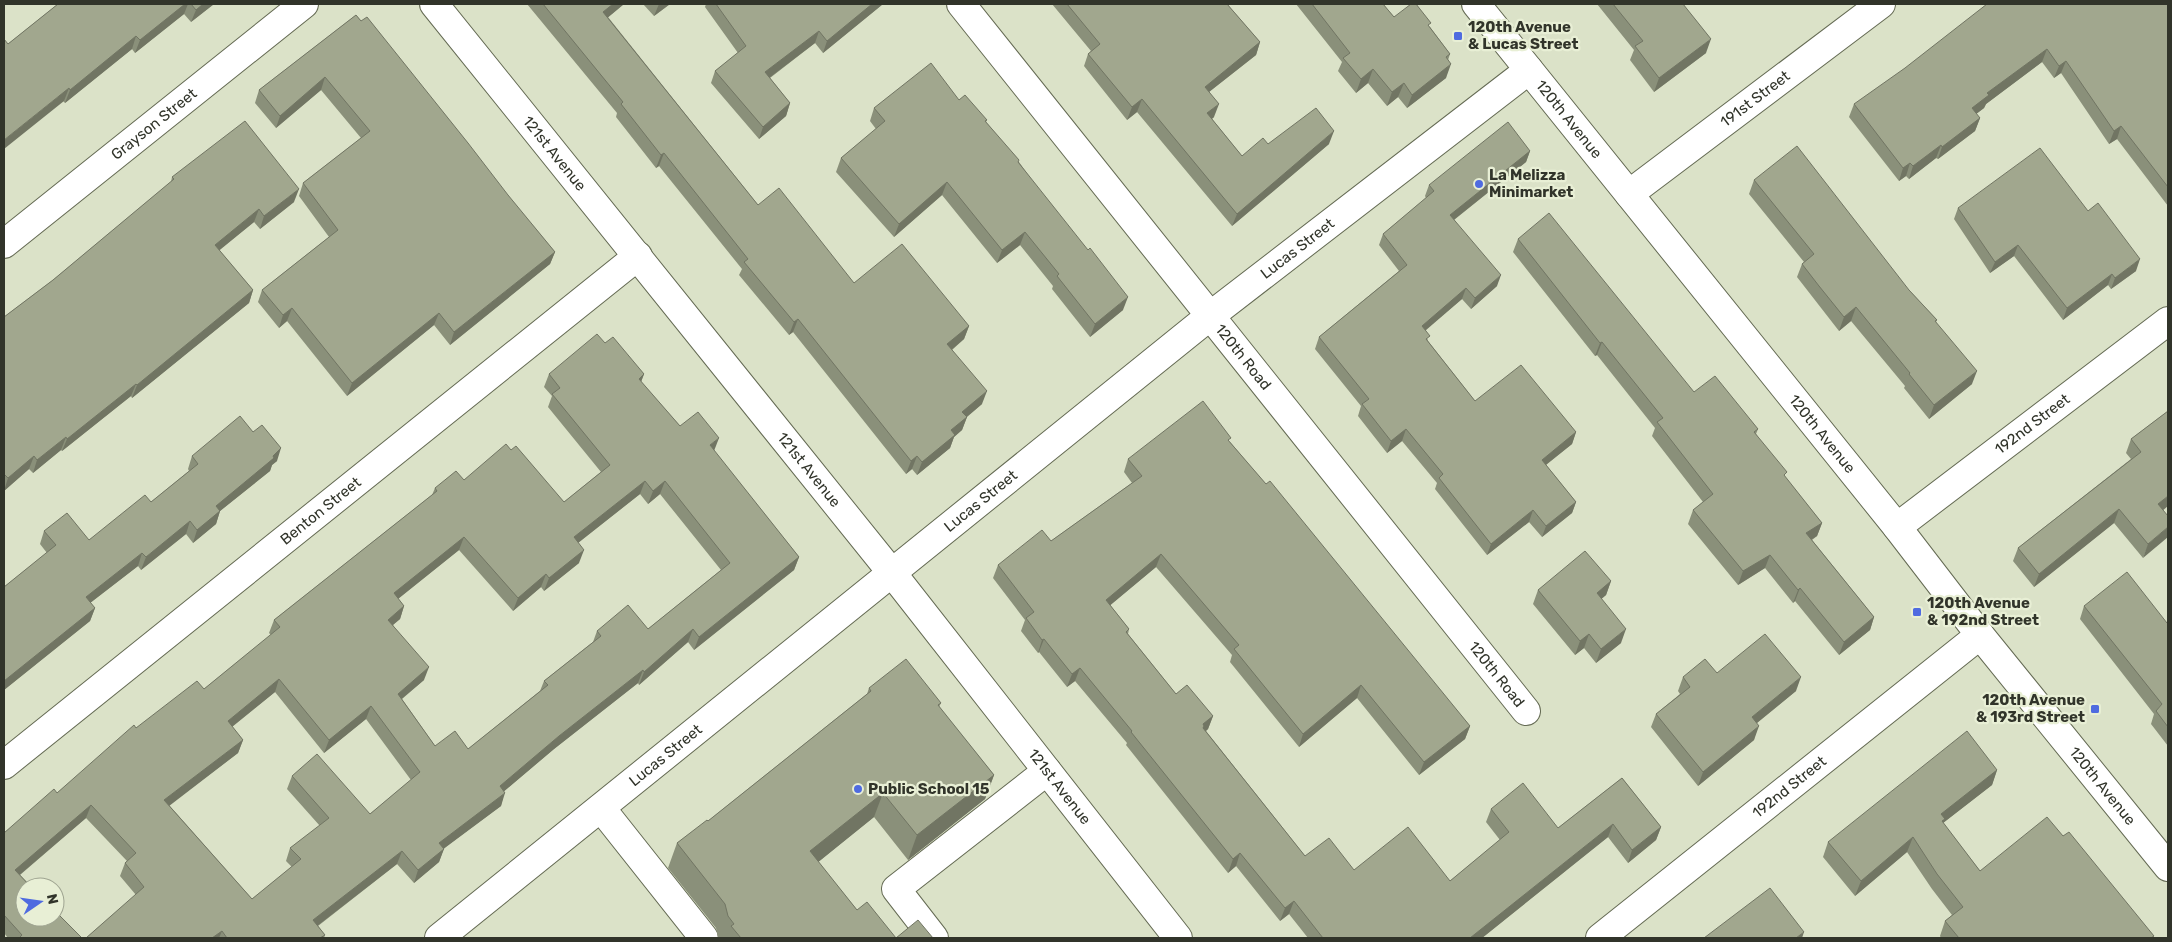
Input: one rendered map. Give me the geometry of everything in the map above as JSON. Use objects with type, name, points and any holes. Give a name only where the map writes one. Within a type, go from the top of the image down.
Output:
[{"type":"street","name":"Grayson Street","points":[[4,244],[304,4]]},
{"type":"street","name":"121st Avenue","points":[[434,4],[892,573],[1178,938]]},
{"type":"street","name":"120th Road","points":[[961,4],[1526,711]]},
{"type":"street","name":"120th Avenue","points":[[1476,4],[1898,527],[1980,635],[2166,859]]},
{"type":"street","name":"191st Street","points":[[1629,194],[1881,4]]},
{"type":"street","name":"Lucas Street","points":[[439,938],[1210,316],[1529,70]]},
{"type":"street","name":"Benton Street","points":[[4,766],[638,256]]},
{"type":"street","name":"192nd Street","points":[[1898,527],[2168,321]]},
{"type":"street","name":"192nd Street","points":[[1600,938],[1980,635]]},
{"type":"street","points":[[934,938],[896,889],[1047,771]]},
{"type":"street","points":[[600,808],[704,938]]},
{"type":"building","points":[[58,4],[185,4],[140,40],[136,36],[70,90],[69,88],[4,140],[4,39],[8,44]]},
{"type":"building","points":[[191,4],[203,4],[196,10]]},
{"type":"building","points":[[543,4],[613,4],[603,12],[758,205],[779,188],[854,283],[902,244],[969,326],[947,344],[987,391],[962,412],[967,417],[951,430],[955,435],[922,462],[917,456],[911,461],[798,319],[794,322],[744,262],[748,259],[664,153],[661,155],[621,104],[623,102]]},
{"type":"building","points":[[716,4],[872,4],[827,41],[819,31],[765,72],[790,103],[763,127],[715,71],[746,46]]},
{"type":"building","points":[[1067,4],[1227,4],[1260,42],[1205,87],[1219,104],[1207,113],[1242,156],[1263,138],[1268,144],[1316,108],[1334,131],[1237,214],[1142,99],[1132,107],[1088,54],[1100,44]]},
{"type":"building","points":[[1312,4],[1383,4],[1394,17],[1411,4],[1416,4],[1431,23],[1428,25],[1450,54],[1446,57],[1451,64],[1412,95],[1404,83],[1392,92],[1373,69],[1361,79],[1343,58],[1350,53]]},
{"type":"building","points":[[1613,4],[1683,4],[1711,39],[1659,78],[1635,46],[1643,41]]},
{"type":"building","points":[[1987,4],[2168,4],[2168,187],[2121,126],[2114,131],[2066,61],[2059,66],[2047,49],[1987,93],[1989,95],[1972,108],[1980,118],[1913,166],[1910,163],[1903,168],[1854,104],[1905,68]]},
{"type":"building","points":[[356,15],[361,21],[367,17],[555,252],[454,332],[439,313],[352,383],[292,308],[283,315],[262,290],[338,230],[303,183],[370,131],[325,77],[280,116],[259,90]]},
{"type":"building","points":[[931,63],[959,100],[965,95],[987,120],[985,121],[1019,160],[1018,162],[1088,250],[1090,248],[1128,297],[1095,324],[1057,276],[1059,274],[1025,232],[1002,250],[947,182],[899,224],[841,158],[885,121],[874,108]]},
{"type":"building","points":[[245,121],[299,189],[264,216],[259,209],[215,245],[253,290],[137,385],[67,439],[66,437],[37,460],[34,456],[8,478],[4,474],[4,317],[53,280],[174,179],[172,177]]},
{"type":"building","points":[[1508,122],[1530,151],[1450,215],[1501,275],[1475,298],[1466,288],[1422,326],[1430,336],[1426,339],[1475,401],[1521,365],[1576,432],[1542,460],[1576,502],[1546,526],[1533,510],[1491,544],[1439,478],[1443,474],[1406,429],[1391,441],[1362,404],[1369,399],[1319,337],[1407,265],[1383,234],[1434,191],[1429,185]]},
{"type":"building","points":[[1797,146],[1909,290],[1937,320],[1935,321],[1977,371],[1934,405],[1856,307],[1844,317],[1819,286],[1802,264],[1814,254],[1754,180]]},
{"type":"building","points":[[2040,148],[2088,211],[2098,203],[2140,259],[2115,278],[2112,274],[2067,308],[2018,245],[1995,262],[1958,208]]},
{"type":"building","points":[[1549,213],[1694,392],[1715,376],[1758,429],[1754,432],[1787,472],[1784,475],[1822,523],[1806,533],[1874,617],[1844,642],[1770,555],[1743,571],[1693,510],[1713,494],[1657,422],[1663,418],[1602,342],[1600,343],[1518,239]]},
{"type":"building","points":[[597,334],[605,343],[613,337],[644,374],[639,379],[680,426],[698,412],[719,438],[710,445],[799,557],[699,637],[693,629],[644,672],[643,670],[559,736],[500,786],[505,793],[439,843],[444,849],[418,870],[402,851],[313,920],[325,935],[320,938],[227,938],[222,931],[212,938],[86,938],[144,887],[125,863],[136,853],[91,805],[15,870],[22,877],[15,877],[15,927],[65,927],[65,921],[82,938],[19,938],[22,935],[4,915],[4,833],[54,789],[57,793],[134,725],[136,728],[197,681],[204,689],[280,627],[274,620],[437,491],[435,488],[456,471],[464,480],[506,444],[511,450],[516,446],[564,502],[610,465],[552,394],[560,388],[549,374]],"holes":[[[645,481],[653,491],[665,481],[730,563],[648,629],[628,605],[597,631],[601,636],[544,681],[548,685],[468,749],[455,731],[435,746],[398,694],[429,667],[388,620],[404,606],[394,593],[464,537],[518,598],[546,574],[549,578],[584,550],[574,537]],[[279,679],[329,740],[371,706],[420,772],[370,814],[317,754],[292,776],[329,818],[290,848],[301,859],[252,899],[164,800],[243,740],[228,721]]]},
{"type":"building","points":[[1203,401],[1231,438],[1228,440],[1266,484],[1270,481],[1470,726],[1424,762],[1361,685],[1303,734],[1234,649],[1239,645],[1161,554],[1106,600],[1129,629],[1126,632],[1176,694],[1187,685],[1213,716],[1203,724],[1203,728],[1305,856],[1329,838],[1354,870],[1408,827],[1450,881],[1509,832],[1491,809],[1523,783],[1558,828],[1622,778],[1661,827],[1632,850],[1613,824],[1470,938],[1323,938],[1294,901],[1285,908],[1240,853],[1233,859],[1080,668],[1072,674],[1044,639],[1042,640],[1026,618],[1034,612],[998,565],[1042,530],[1051,541],[1142,476],[1128,459]]},
{"type":"building","points":[[2168,411],[2168,496],[2158,504],[2168,516],[2168,527],[2148,544],[2119,509],[2039,574],[2018,548],[2141,452],[2131,439]]},
{"type":"building","points":[[240,416],[253,432],[262,425],[281,448],[273,456],[274,458],[216,506],[220,511],[197,530],[190,521],[146,557],[142,553],[86,597],[95,608],[4,681],[4,587],[56,545],[44,531],[67,513],[89,540],[145,495],[151,502],[198,464],[192,456]]},
{"type":"building","points":[[1585,551],[1611,581],[1597,593],[1626,629],[1601,649],[1589,634],[1580,641],[1538,590]]},
{"type":"building","points":[[2127,572],[2168,623],[2168,727],[2156,711],[2162,704],[2084,606]]},
{"type":"building","points":[[1765,634],[1801,677],[1752,717],[1759,726],[1703,772],[1656,714],[1690,687],[1683,677],[1705,659],[1717,673]]},
{"type":"building","points":[[906,659],[941,703],[938,705],[994,775],[917,835],[883,793],[810,851],[857,910],[867,902],[896,938],[741,938],[731,926],[734,924],[728,916],[725,904],[677,843],[708,821],[871,691],[869,688]]},
{"type":"building","points":[[1967,731],[1997,770],[1941,814],[1945,819],[1942,821],[1980,871],[2047,817],[2063,836],[2069,832],[2154,936],[2151,938],[1959,938],[1945,921],[1963,907],[1937,874],[1913,837],[1861,881],[1828,842]]},
{"type":"building","points":[[1770,888],[1804,932],[1796,938],[1704,938]]},
{"type":"building","points":[[918,920],[933,938],[896,938]]},
{"type":"place","name":"120th Avenue & Lucas Street","points":[[1458,36]]},
{"type":"place","name":"La Melizza Minimarket","points":[[1479,184]]},
{"type":"place","name":"120th Avenue & 192nd Street","points":[[1917,612]]},
{"type":"place","name":"120th Avenue & 193rd Street","points":[[2095,709]]},
{"type":"place","name":"Public School 15","points":[[858,789]]}]
